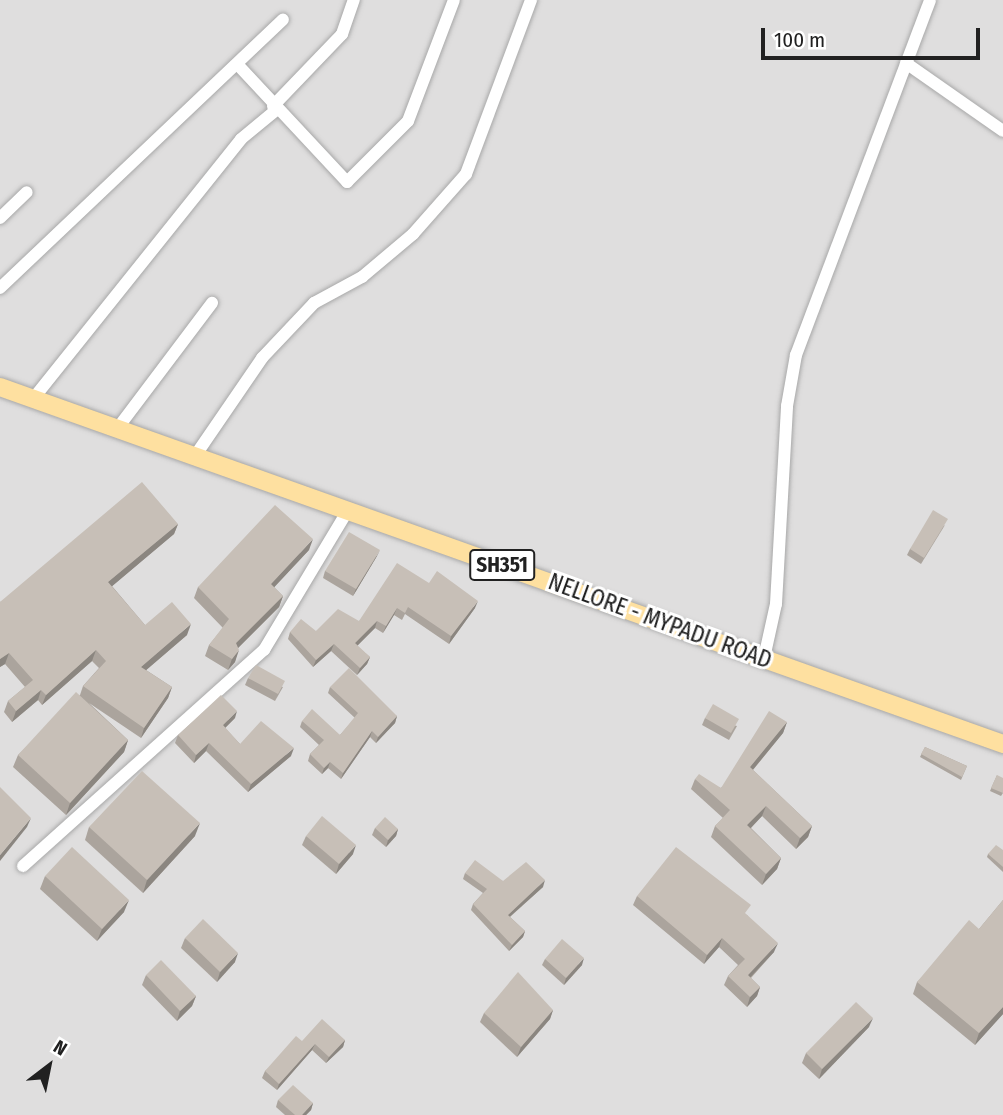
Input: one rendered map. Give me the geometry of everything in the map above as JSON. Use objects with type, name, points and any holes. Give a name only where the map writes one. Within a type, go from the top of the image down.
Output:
[{"type":"main road","name":"NELLORE - MYPADU ROAD","points":[[0,387],[1003,744]]},
{"type":"street","points":[[33,399],[241,139],[274,108],[342,34],[354,0]]},
{"type":"street","points":[[238,65],[274,108],[347,182],[408,121],[454,0]]},
{"type":"street","points":[[195,456],[262,358],[314,303],[362,277],[403,243],[466,174],[531,0]]},
{"type":"street","points":[[764,658],[776,604],[787,405],[796,355],[930,0]]},
{"type":"street","points":[[0,288],[238,65],[283,19]]},
{"type":"street","points":[[906,63],[1003,131]]},
{"type":"street","points":[[0,218],[27,192]]},
{"type":"street","points":[[117,429],[212,303]]},
{"type":"street","points":[[23,866],[264,650],[348,510]]},
{"type":"shaded area","points":[[0,0],[1003,0],[1003,1115],[0,1115]]},
{"type":"building","points":[[142,482],[178,524],[108,582],[145,625],[172,602],[191,624],[141,667],[172,687],[144,728],[83,686],[106,661],[96,650],[46,695],[41,690],[16,711],[8,701],[33,680],[9,653],[0,659],[0,602]]},
{"type":"building","points":[[275,505],[313,539],[271,584],[283,596],[236,643],[239,650],[232,659],[209,645],[229,619],[198,587]]},
{"type":"building","points":[[933,510],[948,519],[924,558],[910,549]]},
{"type":"building","points":[[349,532],[380,550],[356,589],[325,571]]},
{"type":"building","points":[[397,563],[429,583],[437,571],[478,601],[451,636],[408,607],[405,613],[397,608],[386,626],[377,621],[355,643],[370,657],[360,668],[334,644],[316,660],[290,632],[301,619],[316,631],[338,609],[359,621]]},
{"type":"building","points":[[256,665],[285,681],[278,694],[248,678]]},
{"type":"building","points":[[349,668],[397,716],[378,737],[372,731],[343,773],[330,762],[324,768],[310,754],[324,740],[302,721],[312,709],[340,735],[358,713],[330,687]]},
{"type":"building","points":[[76,692],[128,740],[70,803],[18,755]]},
{"type":"building","points":[[221,695],[237,711],[223,725],[240,744],[261,721],[294,748],[251,784],[209,743],[196,755],[178,735]]},
{"type":"building","points":[[713,704],[739,719],[731,733],[705,718]]},
{"type":"building","points":[[769,711],[787,722],[750,767],[812,826],[800,838],[766,806],[747,825],[781,858],[766,874],[715,826],[730,810],[695,779],[699,774],[721,788]]},
{"type":"building","points":[[925,747],[967,766],[962,777],[921,754]]},
{"type":"building","points":[[142,771],[200,823],[147,880],[89,827]]},
{"type":"building","points":[[997,775],[1003,778],[1003,793],[991,788]]},
{"type":"building","points":[[0,787],[31,818],[0,855]]},
{"type":"building","points":[[322,816],[356,845],[339,864],[306,836]]},
{"type":"building","points":[[385,817],[398,829],[388,840],[375,828]]},
{"type":"building","points":[[996,845],[1003,850],[1003,867],[988,854]]},
{"type":"building","points":[[72,847],[129,900],[102,929],[45,876]]},
{"type":"building","points":[[676,847],[751,905],[745,913],[778,943],[748,975],[760,987],[750,997],[728,976],[745,959],[722,938],[707,955],[637,896]]},
{"type":"building","points":[[475,860],[503,881],[526,862],[545,880],[508,915],[525,931],[512,945],[473,904],[487,889],[465,873]]},
{"type":"building","points":[[1003,900],[1003,1007],[979,1033],[917,982],[969,920],[979,929]]},
{"type":"building","points":[[203,919],[238,953],[220,972],[185,938]]},
{"type":"building","points":[[562,939],[584,958],[566,978],[545,959]]},
{"type":"building","points":[[161,960],[196,996],[180,1011],[146,975]]},
{"type":"building","points":[[518,972],[553,1010],[521,1047],[484,1013]]},
{"type":"building","points":[[856,1002],[873,1018],[822,1069],[806,1053]]},
{"type":"building","points":[[322,1019],[345,1040],[329,1057],[315,1044],[279,1084],[265,1071],[296,1036],[302,1041]]},
{"type":"building","points":[[293,1085],[313,1103],[302,1115],[295,1115],[278,1100]]}]
